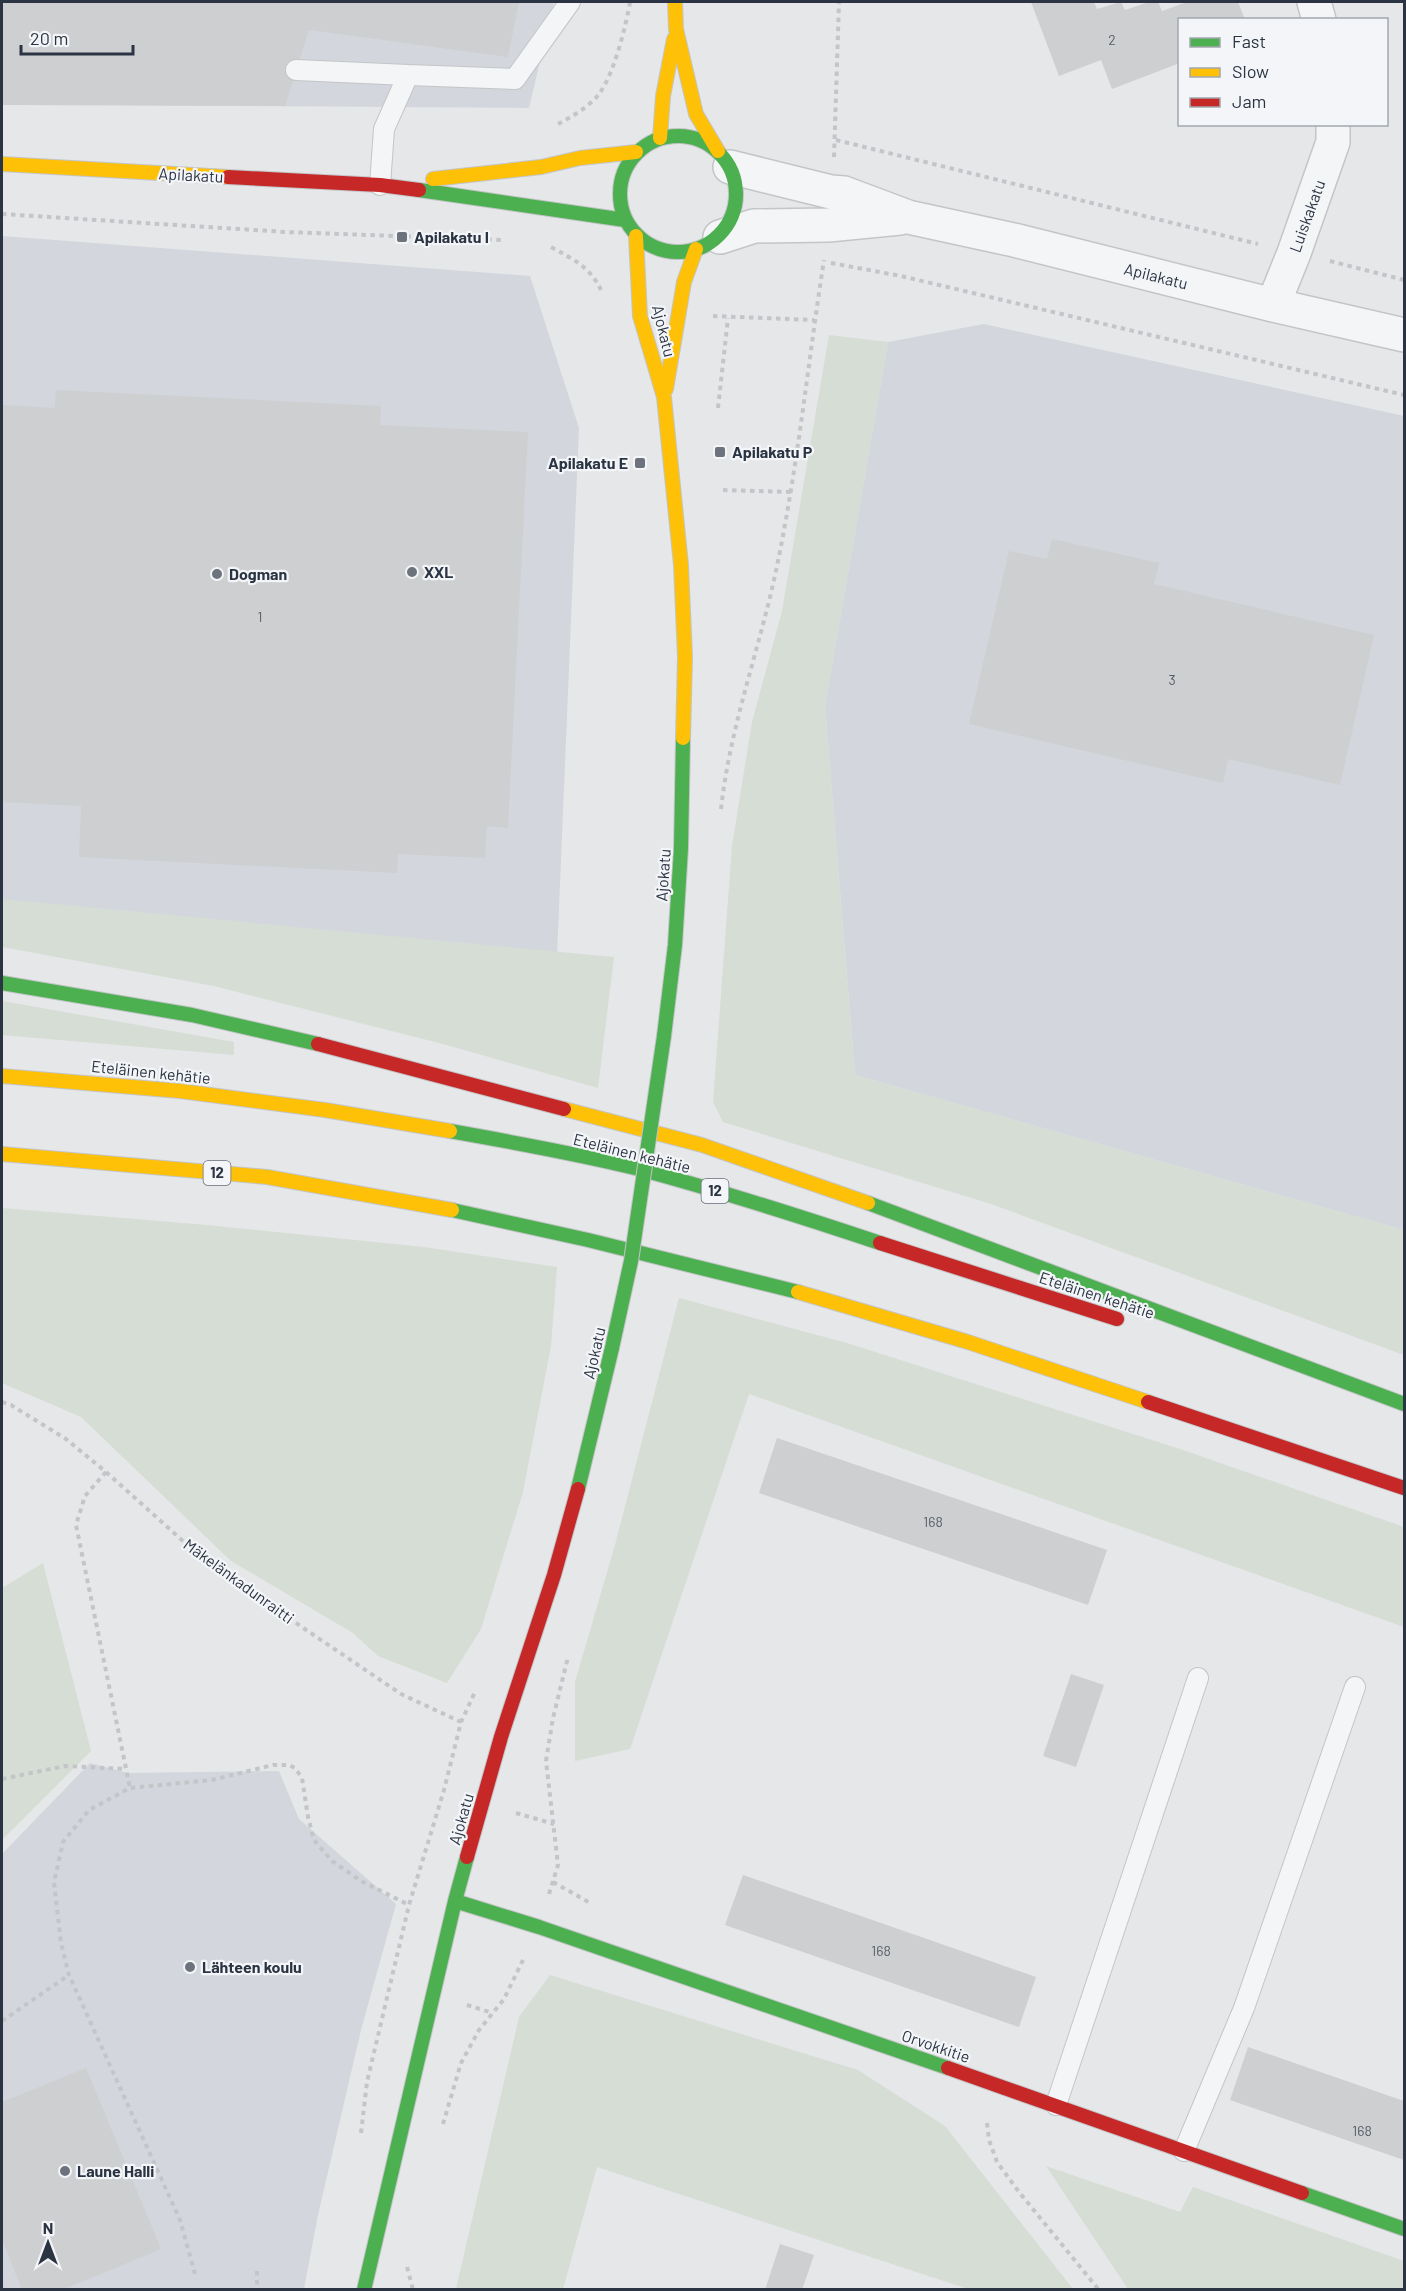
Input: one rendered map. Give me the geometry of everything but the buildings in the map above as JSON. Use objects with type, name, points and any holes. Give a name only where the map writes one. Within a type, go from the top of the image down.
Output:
[{"type":"main road","points":[[675,2],[676,29],[696,114],[724,159],[736,185],[736,201],[727,226],[708,243],[678,253],[662,251],[636,236],[625,220],[619,195],[622,173],[636,152],[660,138],[675,135],[693,137],[724,159]]},
{"type":"main road","points":[[660,138],[663,96],[676,29]]},
{"type":"main road","name":"Apilakatu","points":[[380,185],[541,167],[580,158],[636,152]]},
{"type":"main road","name":"Apilakatu","points":[[2,164],[380,185],[625,220]]},
{"type":"main road","name":"Ajokatu","points":[[364,2289],[455,1901],[501,1737],[554,1575],[587,1454],[612,1348],[638,1220],[664,1036],[675,945],[681,848],[685,657],[681,565],[664,397],[640,316],[636,236]]},
{"type":"main road","name":"Ajokatu","points":[[664,397],[684,282],[708,243]]},
{"type":"main road","points":[[2,983],[192,1015],[319,1044],[702,1145],[820,1185],[1404,1404]]},
{"type":"main road","name":"Eteläinen kehätie","points":[[2,1076],[180,1091],[324,1110],[513,1142],[611,1163],[742,1198],[1135,1325]]},
{"type":"main road","name":"12","points":[[2,1154],[267,1178],[431,1205],[622,1248],[777,1286],[968,1342],[1404,1488]]},
{"type":"main road","points":[[1258,1365],[1404,1412]]},
{"type":"main road","name":"Orvokkitie","points":[[455,1901],[539,1927],[1056,2105],[1404,2229]]},
{"type":"street","points":[[1314,2],[1318,18]]},
{"type":"street","name":"Luiskakatu","points":[[1273,305],[1333,142],[1333,126]]},
{"type":"street","name":"Apilakatu","points":[[724,159],[831,192],[844,193],[908,217],[1014,240],[1273,305],[1404,335]]},
{"type":"street","name":"Apilakatu","points":[[708,243],[754,226],[828,225],[908,217]]},
{"type":"lane","points":[[296,70],[515,79],[570,2]]},
{"type":"lane","points":[[380,185],[384,129],[408,75]]},
{"type":"lane","points":[[1056,2105],[1198,1678]]},
{"type":"lane","points":[[1184,2151],[1244,2008],[1355,1687]]},
{"type":"path","points":[[551,128],[577,114],[600,94],[624,33],[630,2]]},
{"type":"path","points":[[836,140],[1404,280]]},
{"type":"path","points":[[2,214],[286,232],[505,240]]},
{"type":"path","points":[[550,247],[594,275],[613,314],[640,316]]},
{"type":"path","points":[[824,261],[901,276],[1404,395]]},
{"type":"path","points":[[677,316],[814,320],[791,492],[776,568],[725,772],[720,815]]},
{"type":"path","points":[[717,408],[728,318]]},
{"type":"path","points":[[723,490],[791,492]]},
{"type":"path","name":"Mäkelänkadunraitti","points":[[2,1402],[11,1405],[66,1439],[219,1571],[401,1694],[461,1722]]},
{"type":"path","points":[[106,1472],[85,1496],[76,1526],[130,1788]]},
{"type":"path","points":[[441,2131],[461,2063],[479,2030],[504,1999],[539,1927],[558,1865],[546,1761]]},
{"type":"path","points":[[195,2274],[180,2220],[69,1975],[61,1943],[54,1882],[63,1842],[89,1810],[130,1788],[212,1779],[273,1765],[289,1765],[295,1768],[302,1778],[314,1840],[332,1861],[361,1881],[409,1905]]},
{"type":"path","points":[[2,1779],[65,1766],[126,1769]]},
{"type":"path","points":[[2,2021],[69,1975]]},
{"type":"path","points":[[987,2123],[988,2139],[997,2162],[1018,2192],[1099,2289]]},
{"type":"path","points":[[405,2257],[413,2289]]},
{"type":"path","points":[[257,2271],[257,2289]]},
{"type":"shaded area","points":[[2,2],[554,2],[529,108],[2,104]]},
{"type":"shaded area","points":[[2,236],[530,276],[579,428],[557,956],[2,900]]},
{"type":"shaded area","points":[[984,324],[1404,416],[1404,1230],[855,1075],[825,706],[888,342]]},
{"type":"shaded area","points":[[829,335],[888,342],[825,706],[855,1075],[1404,1230],[1404,1355],[991,1204],[723,1122],[713,1102],[732,846],[752,722],[782,611]]},
{"type":"shaded area","points":[[2,899],[614,957],[598,1088],[439,1043],[214,986],[2,947]]},
{"type":"shaded area","points":[[2,1001],[234,1042],[234,1055],[2,1035]]},
{"type":"shaded area","points":[[2,1208],[207,1225],[424,1247],[557,1267],[551,1346],[523,1492],[481,1629],[447,1683],[378,1656],[353,1633],[231,1561],[81,1417],[2,1383]]},
{"type":"shaded area","points":[[679,1298],[847,1343],[1177,1448],[1404,1527],[1404,1627],[749,1394],[630,1749],[575,1761],[575,1682],[615,1545]]},
{"type":"shaded area","points":[[43,1563],[91,1751],[2,1840],[2,1588]]},
{"type":"shaded area","name":"Lähteen koulu","points":[[90,1763],[128,1773],[279,1771],[299,1819],[396,1904],[361,2030],[318,2215],[304,2289],[2,2289],[2,1854]]},
{"type":"shaded area","points":[[550,1975],[858,2070],[945,2126],[1073,2289],[968,2289],[597,2167],[563,2289],[456,2289],[519,2017]]},
{"type":"shaded area","points":[[1046,2166],[1180,2212],[1193,2187],[1404,2261],[1404,2289],[1128,2289]]},
{"type":"traffic: fast","points":[[678,136],[700,140],[719,153],[732,172],[736,194],[732,216],[719,235],[700,248],[678,252],[656,248],[637,235],[624,216],[620,194],[624,172],[637,153],[656,140],[678,136]]},
{"type":"traffic: fast","points":[[419,190],[625,220]]},
{"type":"traffic: fast","points":[[664,1036],[675,945],[681,848],[683,738]]},
{"type":"traffic: fast","points":[[2,983],[192,1015],[318,1044]]},
{"type":"traffic: fast","points":[[612,1348],[631,1261],[664,1036]]},
{"type":"traffic: fast","points":[[450,1131],[635,1168],[697,1185],[880,1243]]},
{"type":"traffic: fast","points":[[868,1203],[1404,1404]]},
{"type":"traffic: fast","points":[[452,1210],[588,1240],[798,1292]]},
{"type":"traffic: fast","points":[[578,1489],[612,1348]]},
{"type":"traffic: fast","points":[[364,2290],[467,1857]]},
{"type":"traffic: fast","points":[[455,1901],[539,1927],[948,2068]]},
{"type":"traffic: fast","points":[[1302,2193],[1404,2229]]},
{"type":"traffic: slow","points":[[675,2],[676,29],[696,114],[718,151]]},
{"type":"traffic: slow","points":[[660,138],[663,96],[674,39]]},
{"type":"traffic: slow","points":[[433,179],[541,167],[580,158],[636,152]]},
{"type":"traffic: slow","points":[[2,164],[228,177]]},
{"type":"traffic: slow","points":[[636,236],[640,316],[664,397],[681,565],[685,657],[683,738]]},
{"type":"traffic: slow","points":[[666,389],[684,282],[696,249]]},
{"type":"traffic: slow","points":[[2,1076],[180,1091],[325,1110],[450,1131]]},
{"type":"traffic: slow","points":[[564,1109],[702,1145],[868,1203]]},
{"type":"traffic: slow","points":[[2,1154],[267,1177],[452,1210]]},
{"type":"traffic: slow","points":[[798,1292],[968,1342],[1148,1402]]},
{"type":"traffic: jam","points":[[228,177],[380,185],[419,190]]},
{"type":"traffic: jam","points":[[318,1044],[564,1109]]},
{"type":"traffic: jam","points":[[880,1243],[1117,1319]]},
{"type":"traffic: jam","points":[[1148,1402],[1404,1488]]},
{"type":"traffic: jam","points":[[467,1857],[501,1737],[554,1575],[578,1489]]},
{"type":"traffic: jam","points":[[948,2068],[1302,2193]]},
{"type":"place","name":"Apilakatu I","points":[[402,237]]},
{"type":"place","name":"Apilakatu P","points":[[720,452]]},
{"type":"place","name":"Apilakatu E","points":[[640,463]]},
{"type":"place","name":"XXL","points":[[412,572]]},
{"type":"place","name":"Dogman","points":[[217,574]]},
{"type":"place","name":"Lähteen koulu","points":[[190,1967]]},
{"type":"place","name":"Laune Halli","points":[[65,2171]]}]
